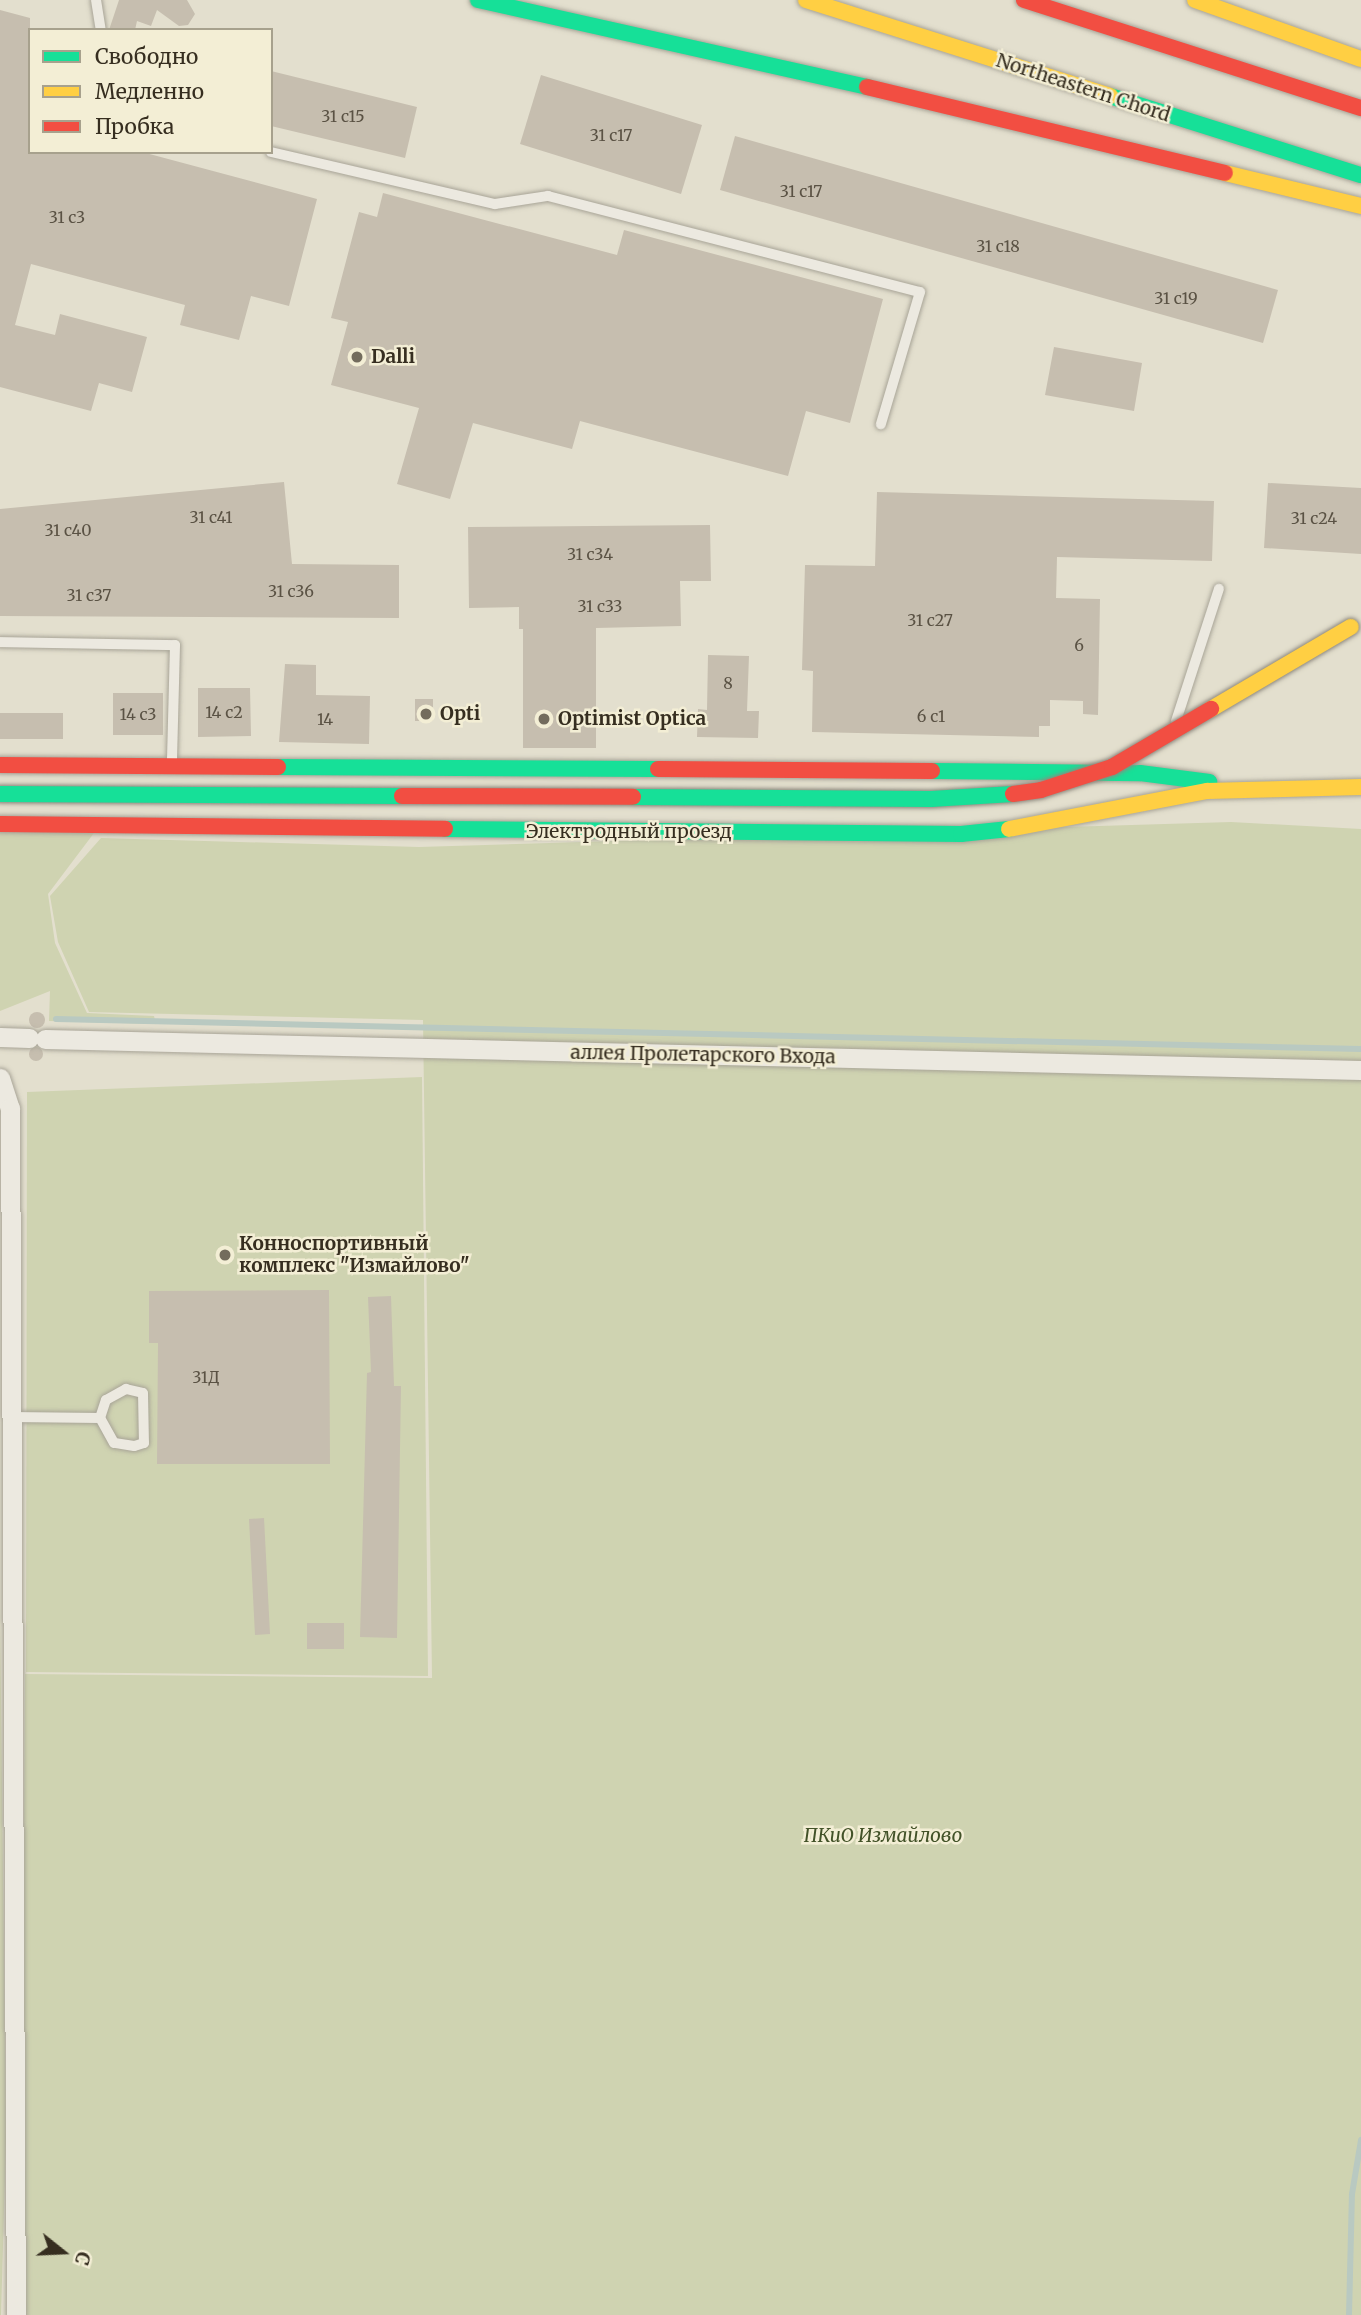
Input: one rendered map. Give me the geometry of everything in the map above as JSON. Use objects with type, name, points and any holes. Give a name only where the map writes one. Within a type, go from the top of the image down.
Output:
[{"type":"main road","points":[[478,0],[898,94],[1361,206]]},
{"type":"main road","name":"Northeastern Chord","points":[[806,0],[1361,175]]},
{"type":"main road","points":[[1024,0],[1361,108]]},
{"type":"main road","points":[[1195,0],[1361,59]]},
{"type":"main road","points":[[0,794],[931,799],[1003,795],[1041,790],[1112,767],[1356,624]]},
{"type":"main road","name":"Электродный проезд","points":[[0,765],[554,772],[1162,772],[1254,787]]},
{"type":"main road","points":[[199,826],[213,820],[224,796],[213,774],[200,766]]},
{"type":"main road","points":[[554,772],[532,791],[529,814],[535,824],[558,832]]},
{"type":"main road","name":"Электродный проезд","points":[[0,824],[558,832],[997,832],[1136,803],[1254,787],[1361,787]]},
{"type":"street","name":"аллея Пролетарского Входа","points":[[0,1037],[1361,1070]]},
{"type":"street","points":[[0,1078],[10,1108],[16,2315]]},
{"type":"lane","points":[[96,0],[100,28]]},
{"type":"lane","points":[[273,152],[495,204],[548,196],[920,292],[881,424]]},
{"type":"lane","points":[[1169,746],[1219,589]]},
{"type":"lane","points":[[0,642],[175,645],[172,766]]},
{"type":"lane","points":[[116,1392],[143,1393],[144,1443],[123,1446],[114,1443],[100,1418],[106,1400],[116,1392]]},
{"type":"lane","points":[[11,1417],[100,1418]]},
{"type":"green space","name":"ПКиО Измайлово","points":[[1231,822],[1361,829],[1361,2315],[21,2315],[25,1674],[432,1678],[423,1020],[89,1012],[58,942],[50,896],[101,838],[419,847]]},
{"type":"green space","points":[[0,831],[94,833],[48,894],[55,943],[87,1013],[154,1016],[156,1024],[49,1021],[50,991],[0,1011]]},
{"type":"green space","name":"Конноспортивный комплекс \"Измайлово\"","points":[[422,1077],[428,1676],[26,1672],[27,1092]]},
{"type":"green space","points":[[0,1606],[6,2141],[1,2315],[0,2315]]},
{"type":"building","points":[[119,0],[187,0],[195,14],[188,25],[179,26],[157,10],[151,26],[137,21],[135,28],[110,28]]},
{"type":"building","points":[[0,10],[30,18],[28,154],[149,154],[317,199],[289,306],[251,296],[239,340],[180,325],[185,305],[31,264],[15,325],[55,335],[60,314],[147,337],[132,392],[99,383],[91,411],[0,387]]},
{"type":"building","points":[[273,71],[417,107],[405,158],[273,126]]},
{"type":"building","points":[[541,75],[702,125],[681,194],[520,144]]},
{"type":"building","points":[[735,136],[1278,290],[1263,343],[720,190]]},
{"type":"building","points":[[383,193],[617,255],[624,230],[883,299],[850,423],[806,411],[788,476],[580,421],[572,449],[473,423],[450,499],[397,484],[419,408],[331,385],[348,322],[331,318],[359,212],[377,217]]},
{"type":"building","points":[[1054,347],[1142,363],[1134,411],[1045,395]]},
{"type":"building","points":[[284,482],[292,564],[399,565],[399,618],[0,616],[0,509]]},
{"type":"building","points":[[1268,483],[1361,488],[1361,554],[1264,548]]},
{"type":"building","points":[[877,492],[1214,501],[1212,561],[1057,557],[1056,598],[1100,599],[1098,715],[1083,714],[1083,701],[1050,700],[1050,726],[1039,726],[1039,737],[812,732],[813,671],[802,670],[805,565],[875,566]]},
{"type":"building","points":[[710,525],[711,581],[680,581],[681,626],[596,628],[596,748],[523,748],[523,629],[519,629],[519,607],[469,608],[468,527]]},
{"type":"building","points":[[708,655],[749,656],[747,711],[759,711],[758,738],[697,737],[698,709],[707,710]]},
{"type":"building","points":[[285,664],[316,665],[316,695],[370,696],[369,744],[279,742]]},
{"type":"building","points":[[198,688],[250,688],[251,736],[198,737]]},
{"type":"building","points":[[113,693],[163,693],[163,735],[113,735]]},
{"type":"building","points":[[415,699],[433,699],[433,721],[415,721]]},
{"type":"building","points":[[0,713],[63,713],[63,739],[0,739]]},
{"type":"building","points":[[34,1012],[40,1012],[45,1020],[43,1026],[34,1028],[29,1023],[29,1017]]},
{"type":"building","points":[[36,1047],[41,1049],[41,1059],[36,1061],[31,1059],[29,1054],[31,1049]]},
{"type":"building","points":[[329,1290],[330,1464],[157,1464],[158,1343],[149,1343],[149,1291]]},
{"type":"building","points":[[391,1296],[394,1386],[401,1386],[397,1638],[360,1637],[367,1373],[371,1372],[368,1297]]},
{"type":"building","points":[[264,1518],[270,1634],[255,1635],[249,1519]]},
{"type":"building","points":[[307,1623],[344,1623],[344,1649],[307,1649]]},
{"type":"waterway","points":[[56,1019],[1361,1049]]},
{"type":"waterway","points":[[1349,2315],[1352,2194],[1361,2140]]},
{"type":"traffic: fast","points":[[478,0],[867,87]]},
{"type":"traffic: fast","points":[[1110,96],[1361,175]]},
{"type":"traffic: fast","points":[[278,767],[658,769]]},
{"type":"traffic: fast","points":[[932,771],[1140,773],[1209,782]]},
{"type":"traffic: fast","points":[[0,794],[402,796]]},
{"type":"traffic: fast","points":[[633,797],[931,799],[1013,794]]},
{"type":"traffic: fast","points":[[445,829],[961,834],[1009,829]]},
{"type":"traffic: slow","points":[[806,0],[1110,96]]},
{"type":"traffic: slow","points":[[1195,0],[1361,59]]},
{"type":"traffic: slow","points":[[1225,173],[1361,206]]},
{"type":"traffic: slow","points":[[1211,709],[1351,627]]},
{"type":"traffic: slow","points":[[1009,829],[1207,791],[1361,787]]},
{"type":"traffic: jam","points":[[1024,0],[1361,108]]},
{"type":"traffic: jam","points":[[867,87],[1225,173]]},
{"type":"traffic: jam","points":[[1013,794],[1041,790],[1112,767],[1211,709]]},
{"type":"traffic: jam","points":[[0,765],[278,767]]},
{"type":"traffic: jam","points":[[658,769],[932,771]]},
{"type":"traffic: jam","points":[[402,796],[633,797]]},
{"type":"traffic: jam","points":[[0,824],[445,829]]},
{"type":"place","name":"Dalli","points":[[357,357]]},
{"type":"place","name":"Opti","points":[[426,714]]},
{"type":"place","name":"Optimist Optica","points":[[544,719]]},
{"type":"place","name":"Конноспортивный комплекс \"Измайлово\"","points":[[225,1255]]}]
